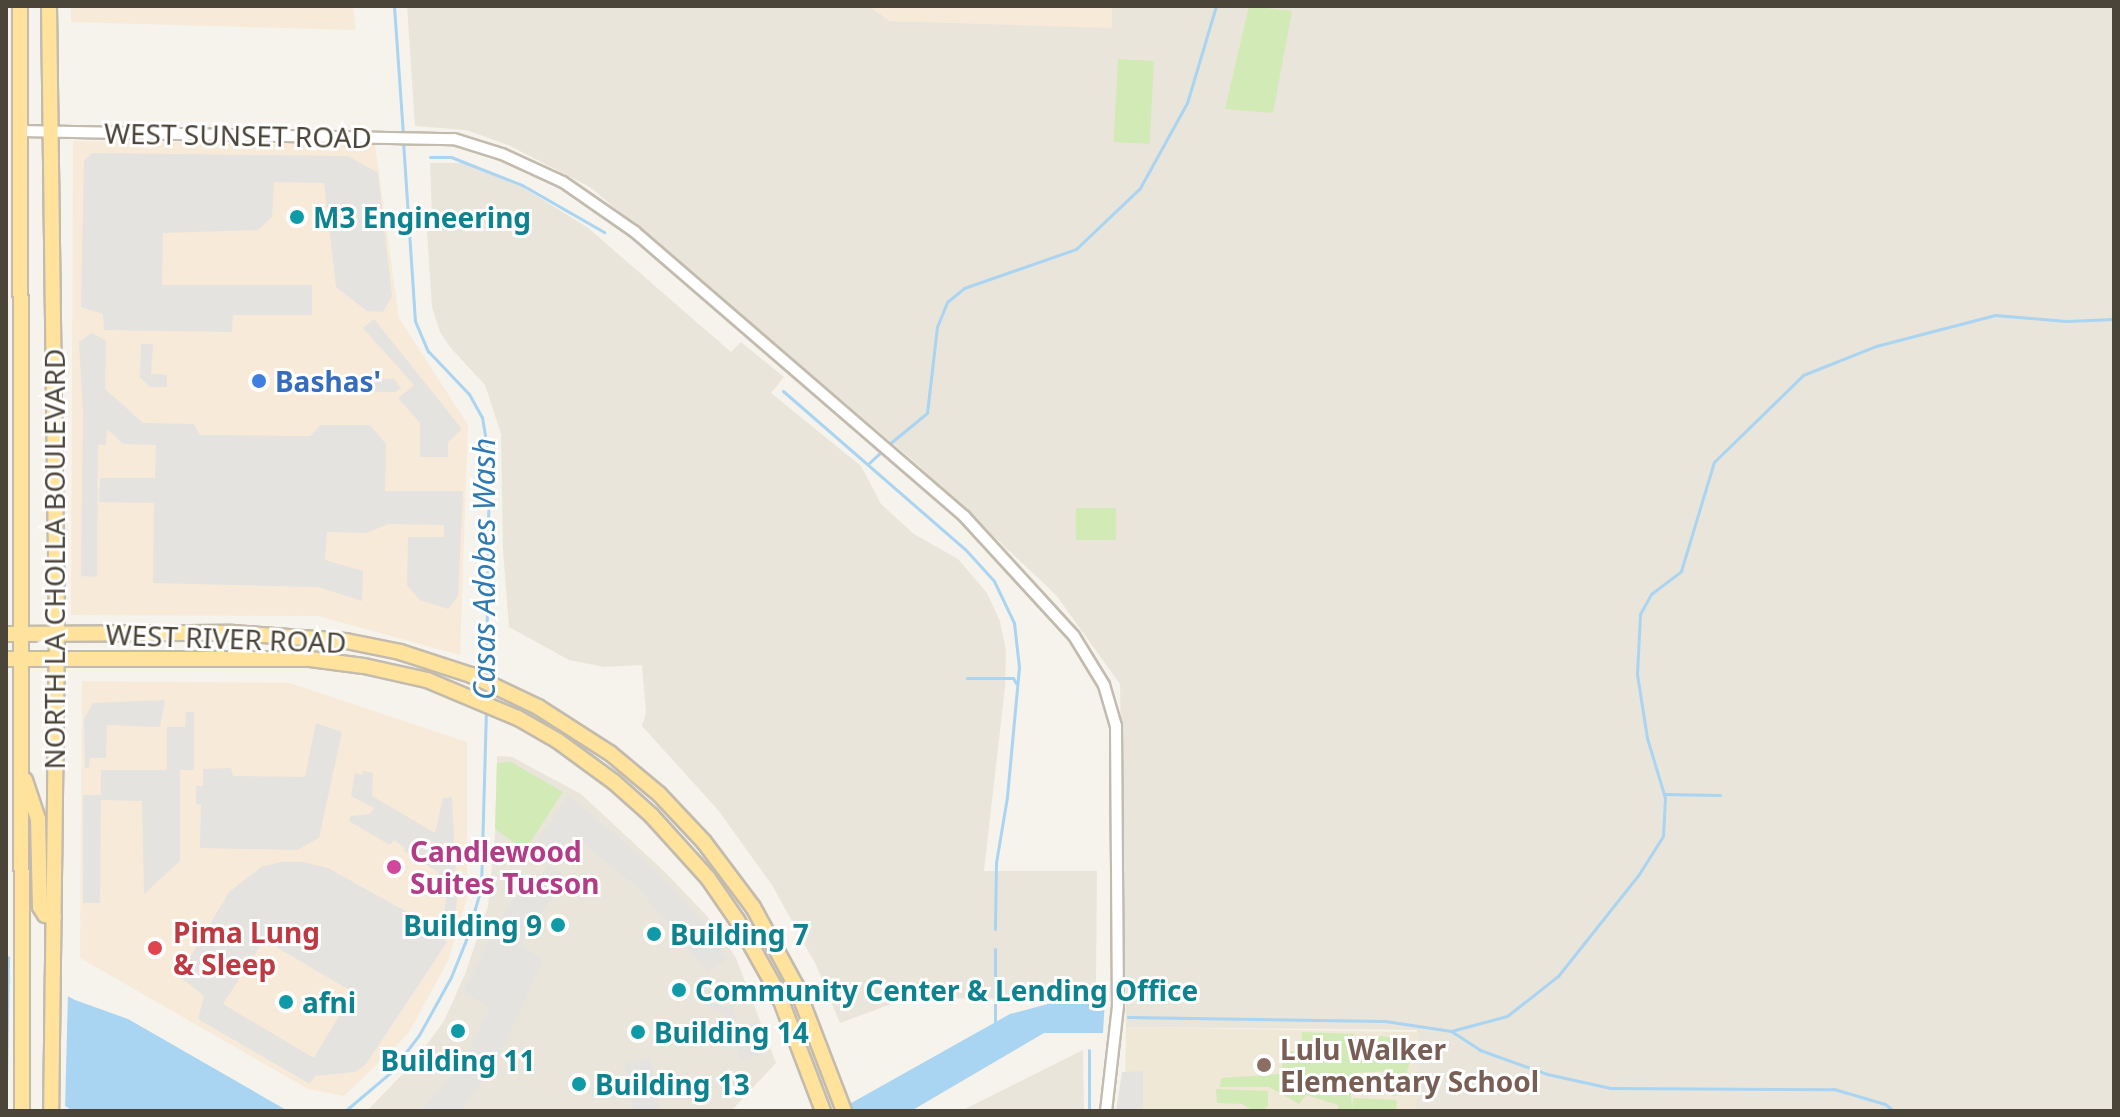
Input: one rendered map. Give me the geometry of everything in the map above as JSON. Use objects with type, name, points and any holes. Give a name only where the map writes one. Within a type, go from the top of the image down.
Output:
[{"type":"main road","name":"NORTH LA CHOLLA BOULEVARD","points":[[20,6],[13,659],[22,773],[22,1111]]},
{"type":"main road","name":"NORTH LA CHOLLA BOULEVARD","points":[[49,6],[57,633],[51,1111]]},
{"type":"main road","name":"WEST RIVER ROAD","points":[[13,634],[298,635],[370,645],[471,675],[550,713],[610,753],[659,794],[704,842],[753,907],[796,986],[843,1108]]},
{"type":"main road","name":"WEST RIVER ROAD","points":[[13,659],[310,659],[364,666],[427,680],[471,697],[558,741],[597,768],[651,815],[708,878],[778,993],[823,1111]]},
{"type":"main road","points":[[22,773],[38,819],[40,907],[45,915],[54,917]]},
{"type":"street","name":"WEST SUNSET ROAD","points":[[21,131],[420,137],[454,139],[502,154],[563,182],[635,232],[964,516],[1040,595],[1074,636],[1104,685],[1116,726],[1119,784],[1118,1006],[1106,1111]]},
{"type":"shaded area","points":[[71,6],[353,6],[356,30],[71,22]]},
{"type":"shaded area","points":[[407,6],[869,6],[890,21],[1112,27],[1112,6],[2114,6],[2114,1111],[1399,1111],[1417,1030],[1126,1027],[1120,684],[1056,595],[916,463],[590,187],[508,145],[466,130],[415,126]]},
{"type":"shaded area","points":[[869,6],[1112,6],[1112,28],[890,21]]},
{"type":"shaded area","points":[[73,141],[375,145],[399,318],[468,425],[460,655],[318,616],[71,615]]},
{"type":"shaded area","points":[[92,153],[348,156],[378,173],[392,296],[383,312],[367,311],[336,287],[324,183],[274,182],[272,217],[258,230],[163,233],[162,285],[312,285],[312,315],[233,315],[232,332],[104,330],[103,314],[81,307],[84,161]]},
{"type":"shaded area","points":[[430,163],[465,163],[522,187],[587,227],[731,352],[741,342],[784,377],[771,393],[861,466],[881,504],[914,534],[958,559],[987,593],[1000,621],[1006,651],[1005,687],[984,871],[1097,871],[1096,985],[1017,999],[944,998],[894,1003],[840,1023],[816,965],[772,885],[718,810],[642,726],[646,713],[642,665],[604,667],[569,660],[509,627],[503,550],[501,434],[485,385],[450,347],[440,332],[432,307],[427,232],[432,220]]},
{"type":"shaded area","points":[[374,319],[462,429],[448,442],[448,457],[420,457],[420,423],[398,398],[414,385],[363,328]]},
{"type":"shaded area","points":[[92,333],[106,341],[105,389],[143,423],[194,424],[200,435],[310,436],[321,425],[370,425],[386,444],[385,491],[463,491],[458,596],[448,609],[420,600],[407,585],[408,537],[444,537],[444,525],[388,524],[367,533],[327,532],[325,560],[363,571],[362,601],[318,587],[153,583],[154,503],[99,502],[100,478],[155,478],[156,445],[123,444],[107,429],[106,445],[98,445],[97,577],[81,576],[83,412],[79,342]]},
{"type":"shaded area","points":[[141,344],[153,344],[151,374],[167,375],[167,387],[150,387],[140,377]]},
{"type":"shaded area","points":[[320,377],[394,379],[401,388],[395,392],[320,391]]},
{"type":"shaded area","points":[[82,681],[290,683],[467,742],[467,898],[448,961],[408,1034],[344,1096],[308,1089],[80,958]]},
{"type":"shaded area","points":[[165,700],[160,727],[107,725],[106,758],[90,758],[89,768],[85,768],[84,719],[93,703]]},
{"type":"shaded area","points":[[186,712],[194,712],[194,770],[180,770],[180,861],[144,894],[142,801],[101,800],[100,903],[83,903],[83,795],[101,795],[101,770],[167,770],[167,727],[185,727]]},
{"type":"shaded area","points":[[316,723],[342,732],[319,838],[297,850],[200,848],[201,805],[196,804],[196,786],[203,786],[203,769],[231,768],[233,776],[305,777]]},
{"type":"shaded area","points":[[497,756],[512,757],[581,794],[708,917],[736,958],[776,1063],[731,1111],[367,1111],[414,1062],[444,1021],[465,974],[488,906],[495,835]]},
{"type":"shaded area","points":[[363,771],[373,773],[372,796],[435,833],[443,798],[452,797],[457,900],[455,918],[444,914],[446,898],[438,872],[404,851],[405,848],[394,840],[390,845],[349,821],[351,816],[370,814],[374,808],[351,796],[355,773],[362,775]]},
{"type":"shaded area","points":[[568,795],[651,865],[700,918],[727,959],[708,972],[637,887],[574,836],[553,865],[530,852]]},
{"type":"shaded area","points":[[281,862],[303,862],[328,868],[425,922],[447,942],[366,1064],[355,1072],[315,1076],[310,1084],[198,1019],[204,996],[179,976],[229,892],[261,867]],"holes":[[[264,940],[353,992],[314,1058],[223,1004]]]},
{"type":"shaded area","points":[[549,865],[566,876],[521,944],[543,961],[497,1062],[461,1111],[421,1111],[463,1063],[490,1007],[463,992],[493,931],[529,875],[536,880]]},
{"type":"shaded area","points":[[703,976],[710,979],[710,999],[722,1006],[733,1006],[738,1024],[731,1026],[726,1016],[706,1006],[700,989]]},
{"type":"shaded area","points":[[757,1022],[767,1051],[742,1060],[731,1031]]},
{"type":"shaded area","name":"Lulu Walker Elementary School","points":[[1126,1027],[1418,1032],[1417,1111],[1125,1111]]},
{"type":"shaded area","points":[[1083,1050],[1084,1111],[961,1111]]},
{"type":"shaded area","points":[[650,1058],[661,1111],[633,1111],[624,1064]]},
{"type":"shaded area","points":[[1143,1071],[1143,1111],[1116,1111],[1122,1072]]},
{"type":"green space","points":[[1249,6],[1292,11],[1273,113],[1225,109]]},
{"type":"green space","points":[[1118,59],[1154,61],[1150,144],[1114,142]]},
{"type":"green space","points":[[1076,508],[1116,508],[1116,540],[1076,540]]},
{"type":"green space","points":[[511,762],[563,792],[529,844],[522,848],[495,829],[497,763]]},
{"type":"green space","points":[[1302,1032],[1354,1034],[1354,1059],[1377,1059],[1378,1036],[1399,1038],[1397,1054],[1411,1057],[1401,1095],[1392,1096],[1393,1071],[1354,1073],[1351,1095],[1352,1109],[1353,1098],[1397,1100],[1396,1111],[1338,1111],[1338,1105],[1306,1095],[1299,1104],[1269,1087],[1220,1087],[1221,1078],[1282,1074],[1282,1052],[1302,1051]]},
{"type":"green space","points":[[1216,1089],[1268,1091],[1268,1106],[1263,1111],[1254,1111],[1242,1104],[1217,1103]]},
{"type":"water","points":[[6,954],[37,980],[75,1000],[128,1019],[288,1111],[73,1111],[48,1095],[6,1080]]},
{"type":"water","points":[[1105,998],[1103,1033],[1044,1033],[911,1111],[837,1111],[1010,1014],[1063,1000]]},
{"type":"pier","points":[[10,952],[40,977],[68,992],[65,1111],[46,1099],[8,1084]]},
{"type":"waterway","name":"Casas Adobes Wash","points":[[394,6],[403,134]]},
{"type":"waterway","points":[[888,445],[927,413],[937,327],[947,302],[964,288],[1076,249],[1140,188],[1187,103],[1216,6]]},
{"type":"waterway","name":"Casas Adobes Wash","points":[[403,141],[415,321],[428,351],[469,394],[482,417],[489,460],[486,678]]},
{"type":"waterway","points":[[430,157],[451,157],[522,185],[604,232]]},
{"type":"waterway","points":[[1128,1017],[1385,1021],[1451,1031],[1507,1016],[1558,976],[1639,874],[1663,836],[1665,798],[1647,738],[1637,674],[1640,614],[1651,594],[1681,571],[1714,462],[1803,375],[1876,346],[1995,315],[2066,321],[2114,319]]},
{"type":"waterway","points":[[783,391],[965,549],[994,581],[1014,623],[1019,667],[1007,797],[996,863],[995,929]]},
{"type":"waterway","points":[[868,464],[882,451]]},
{"type":"waterway","points":[[967,678],[1013,678],[1016,683]]},
{"type":"waterway","name":"Casas Adobes Wash","points":[[345,1111],[390,1073],[419,1035],[451,977],[465,943],[481,888],[486,710]]},
{"type":"waterway","points":[[1664,794],[1720,795]]},
{"type":"waterway","points":[[995,949],[995,1025]]},
{"type":"waterway","points":[[1451,1031],[1480,1050],[1547,1074],[1610,1088],[1834,1089],[1885,1104],[1894,1111]]},
{"type":"waterway","points":[[1089,1050],[1089,1111]]},
{"type":"place","name":"M3 Engineering","points":[[297,217]]},
{"type":"place","name":"Bashas'","points":[[259,381]]},
{"type":"place","name":"Candlewood Suites Tucson","points":[[394,867]]},
{"type":"place","name":"Building 9","points":[[558,925]]},
{"type":"place","name":"Building 7","points":[[654,934]]},
{"type":"place","name":"Pima Lung & Sleep","points":[[155,948]]},
{"type":"place","name":"Community Center & Lending Office","points":[[679,990]]},
{"type":"place","name":"afni","points":[[286,1002]]},
{"type":"place","name":"Building 11","points":[[458,1031]]},
{"type":"place","name":"Building 14","points":[[638,1032]]},
{"type":"place","name":"Lulu Walker Elementary School","points":[[1264,1065]]},
{"type":"place","name":"Building 13","points":[[579,1084]]}]
